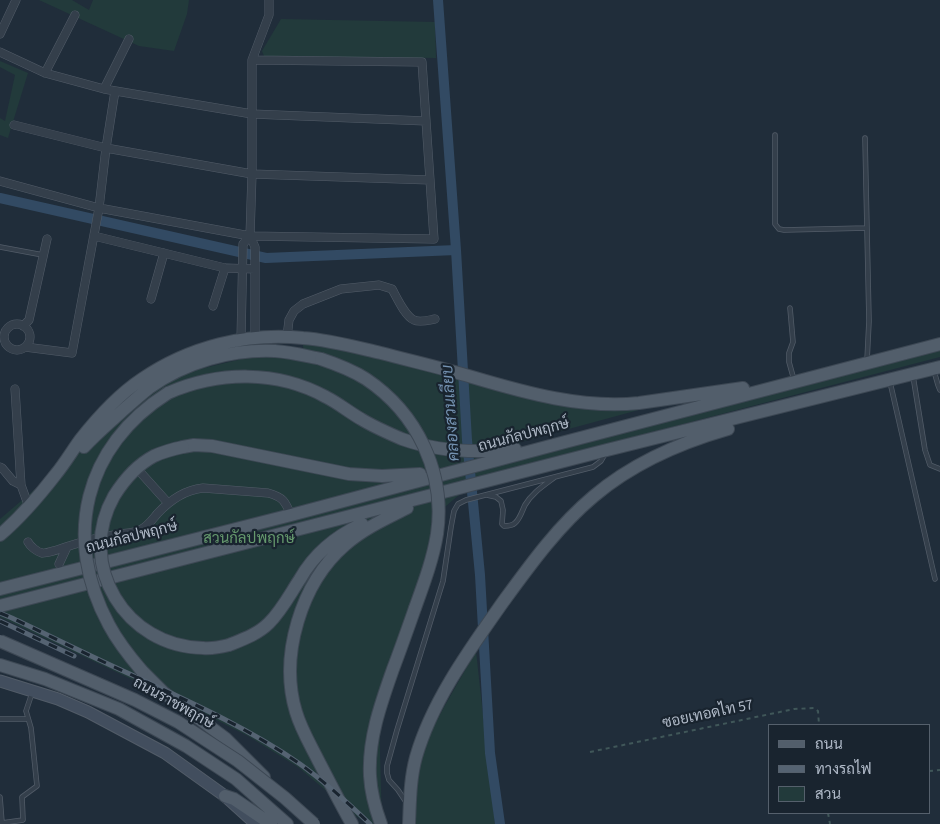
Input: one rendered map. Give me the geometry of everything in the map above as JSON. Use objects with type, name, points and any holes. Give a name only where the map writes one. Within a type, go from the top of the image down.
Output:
[{"type":"main road","points":[[57,473],[93,424],[122,394],[140,380],[178,358],[217,345],[255,337],[302,337],[333,342],[561,400],[610,404],[639,403],[795,382]]},
{"type":"main road","name":"ถนนกัลปพฤกษ์","points":[[0,589],[291,515],[940,344]]},
{"type":"main road","points":[[0,535],[12,525],[57,473],[138,396],[157,382],[184,369],[214,358],[252,352],[284,352],[338,364],[366,378],[390,398],[411,423],[430,460],[438,492],[437,533],[430,564],[416,608],[382,699],[371,746],[371,788],[381,824]]},
{"type":"main road","points":[[0,606],[424,498],[464,494],[482,490],[607,450],[937,368]]},
{"type":"main road","points":[[305,824],[240,752],[206,723],[163,692],[142,671],[123,648],[104,616],[95,596],[86,560],[84,528],[89,498],[100,468],[113,443],[140,413],[168,392],[200,381],[241,376],[286,381],[308,388],[327,397],[389,434],[427,446],[459,451],[476,451],[503,450],[565,442]]},
{"type":"main road","points":[[409,824],[410,788],[416,756],[429,722],[448,684],[478,638],[532,563],[563,526],[594,496],[653,457],[688,442],[784,413],[854,389]]},
{"type":"main road","points":[[424,498],[358,526],[334,540],[307,568],[284,606],[268,624],[251,636],[230,645],[202,648],[161,639],[131,619],[112,594],[104,574],[101,551],[102,528],[116,492],[140,466],[162,453],[194,445],[212,446],[367,476],[399,476],[456,471]]},
{"type":"main road","points":[[352,824],[309,741],[296,711],[292,696],[291,672],[295,632],[308,594],[335,554],[357,535],[424,498]]},
{"type":"main road","name":"ถนนราชพฤกษ์","points":[[0,641],[135,700],[178,722],[245,767],[285,798],[314,824]]},
{"type":"main road","name":"ถนนราชพฤกษ์","points":[[0,664],[45,679],[119,709],[186,746],[236,779],[287,824]]},
{"type":"main road","points":[[0,680],[58,699],[134,735],[165,753],[225,796],[256,824]]},
{"type":"main road","points":[[225,796],[234,799],[271,824]]},
{"type":"street","points":[[0,34],[16,0]]},
{"type":"street","points":[[255,337],[255,246],[250,236],[252,60],[269,15],[269,0]]},
{"type":"street","points":[[45,73],[75,15]]},
{"type":"street","points":[[104,89],[129,39]]},
{"type":"street","points":[[0,52],[45,73],[104,89],[252,114],[426,121]]},
{"type":"street","points":[[0,181],[98,212],[250,236],[434,240],[422,62],[252,60]]},
{"type":"street","points":[[25,347],[29,336],[23,326],[15,325],[4,328],[4,341],[9,348],[17,350],[25,347],[72,353],[96,225],[115,91]]},
{"type":"street","points":[[14,125],[106,148],[252,174],[430,180]]},
{"type":"street","points":[[94,236],[225,268],[242,264],[255,265]]},
{"type":"street","points":[[241,339],[243,244],[250,236]]},
{"type":"street","points":[[23,326],[28,320],[47,239]]},
{"type":"street","points":[[151,299],[164,253]]},
{"type":"street","points":[[213,306],[225,268]]},
{"type":"street","points":[[286,337],[289,320],[294,310],[303,304],[341,289],[379,285],[392,289],[406,314],[414,320],[435,319]]},
{"type":"street","points":[[15,388],[21,485],[29,506]]},
{"type":"street","points":[[0,467],[13,481],[21,485]]},
{"type":"street","points":[[141,473],[168,503]]},
{"type":"street","points":[[28,542],[30,546],[43,554],[112,535],[140,530],[147,526],[173,498],[194,488],[278,496],[283,500],[291,515]]},
{"type":"street","points":[[59,564],[67,547]]},
{"type":"lane","points":[[775,135],[774,224],[779,229],[784,230],[866,228]]},
{"type":"lane","points":[[865,138],[869,321],[867,363]]},
{"type":"lane","points":[[0,247],[43,255]]},
{"type":"lane","points":[[790,308],[793,342],[789,353],[789,362],[795,382]]},
{"type":"lane","points":[[937,368],[940,390]]},
{"type":"lane","points":[[912,374],[925,450],[930,464],[940,469]]},
{"type":"lane","points":[[890,380],[934,578]]},
{"type":"lane","points":[[410,808],[389,780],[388,766],[396,730],[444,582],[454,511],[464,494],[477,497],[482,490],[556,476],[595,466],[601,461],[607,450]]},
{"type":"lane","points":[[482,490],[496,496],[501,501],[503,510],[502,524],[510,526],[518,520],[530,497],[556,476]]},
{"type":"lane","points":[[0,797],[1,823],[23,822],[22,797],[37,786],[31,728],[26,710],[32,691]]},
{"type":"lane","points":[[0,719],[28,719]]},
{"type":"path","name":"ซอยเทอดไท 57","points":[[590,752],[794,708],[814,708],[818,711],[819,724]]},
{"type":"green space","points":[[39,0],[72,0],[89,10],[93,0],[189,0],[187,14],[174,51],[139,46]]},
{"type":"green space","points":[[281,19],[435,22],[436,58],[264,56],[262,51]]},
{"type":"green space","points":[[0,61],[28,73],[8,138],[0,135],[0,118],[5,121],[15,75],[0,67]]},
{"type":"green space","name":"สวนกัลปพฤกษ์","points":[[302,337],[502,384],[646,408],[521,442],[494,465],[940,350],[940,357],[480,477],[439,512],[379,717],[382,824],[368,824],[298,767],[248,736],[0,617],[0,519],[166,377],[263,354],[304,355]]},
{"type":"green space","points":[[476,651],[495,824],[415,824],[417,773],[422,749]]},
{"type":"waterway","name":"คลองสวนเลียบ","points":[[438,0],[456,250],[467,440],[480,575],[490,753],[500,824]]},
{"type":"waterway","points":[[0,198],[266,258],[456,250]]},
{"type":"railway","points":[[0,613],[239,727],[300,764],[370,824]]},
{"type":"railway","points":[[0,621],[74,656]]}]
